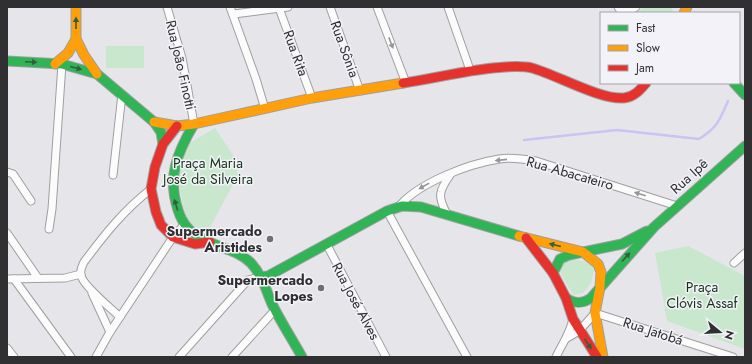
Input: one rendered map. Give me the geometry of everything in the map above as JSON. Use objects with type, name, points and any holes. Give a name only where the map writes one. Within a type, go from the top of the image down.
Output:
[{"type":"street","points":[[76,7],[76,38],[84,56],[98,74],[154,122],[161,132],[163,144]]},
{"type":"street","name":"Rua João Finotti","points":[[167,7],[182,58],[194,124]]},
{"type":"street","points":[[230,7],[234,14],[265,110]]},
{"type":"street","points":[[234,14],[288,7]]},
{"type":"street","name":"Rua Sônia","points":[[330,7],[360,91]]},
{"type":"street","points":[[377,7],[406,83]]},
{"type":"street","points":[[448,7],[470,70]]},
{"type":"street","points":[[618,7],[620,10],[636,7]]},
{"type":"street","name":"Rua Rita","points":[[279,8],[312,98]]},
{"type":"street","points":[[49,229],[52,209],[59,64],[66,56],[76,38]]},
{"type":"street","points":[[7,61],[59,64],[98,74]]},
{"type":"street","points":[[154,122],[177,126],[194,124],[265,110],[312,98],[406,83],[470,70],[510,66],[531,68],[602,94],[625,98],[641,89],[645,84]]},
{"type":"street","points":[[735,84],[745,94]]},
{"type":"street","points":[[113,174],[122,94]]},
{"type":"street","points":[[194,124],[183,141],[173,170],[175,204],[184,225],[195,235],[244,256],[252,264],[260,277],[275,310],[302,357]]},
{"type":"street","points":[[177,126],[163,144],[155,168],[151,189],[156,212],[161,225],[173,237],[195,244],[210,242]]},
{"type":"street","name":"Rua Ipê","points":[[600,287],[653,228],[715,170],[745,146]]},
{"type":"street","name":"Rua Abacateiro","points":[[400,205],[426,185],[452,173],[500,159],[519,159],[536,161],[677,206]]},
{"type":"street","points":[[7,172],[13,174],[30,201]]},
{"type":"street","points":[[447,214],[441,204],[440,194],[441,188],[452,173]]},
{"type":"street","points":[[120,317],[90,289],[82,279],[81,274],[84,262],[103,236],[132,204],[151,189]]},
{"type":"street","points":[[178,357],[248,280],[268,276],[400,205],[421,206],[526,238],[583,252],[598,264],[601,272],[595,313],[603,357]]},
{"type":"street","points":[[387,211],[467,357]]},
{"type":"street","points":[[96,357],[110,332],[173,237],[184,225]]},
{"type":"street","name":"Rua Ipê","points":[[583,252],[622,244],[653,228]]},
{"type":"street","points":[[7,233],[38,278]]},
{"type":"street","points":[[526,238],[553,273],[566,298],[573,319],[597,357]]},
{"type":"street","name":"Rua José Alves","points":[[327,245],[386,357]]},
{"type":"street","points":[[553,273],[560,259],[569,255],[583,252]]},
{"type":"street","points":[[734,263],[745,253]]},
{"type":"street","points":[[10,279],[65,278],[81,274]]},
{"type":"street","points":[[10,279],[71,357]]},
{"type":"street","points":[[566,298],[574,303],[580,303],[588,300],[600,287]]},
{"type":"street","points":[[90,289],[110,332]]},
{"type":"street","points":[[232,357],[275,310]]},
{"type":"street","points":[[567,338],[580,331],[595,313]]},
{"type":"street","name":"Rua Jatobá","points":[[595,313],[733,357]]},
{"type":"street","points":[[556,357],[567,338],[573,319]]},
{"type":"street","points":[[7,348],[14,357]]},
{"type":"green space","points":[[645,7],[671,7],[673,11],[673,12],[637,12]]},
{"type":"green space","points":[[106,46],[144,46],[144,68],[106,68]]},
{"type":"green space","name":"Praça Maria José da Silveira","points":[[215,128],[233,155],[238,175],[208,231],[193,226],[184,213],[178,178],[185,152],[190,143]]},
{"type":"green space","name":"Praça Clóvis Assaf","points":[[688,246],[745,276],[745,349],[667,321],[655,253]]},
{"type":"green space","points":[[567,260],[579,260],[586,262],[592,266],[594,270],[591,283],[583,293],[573,295],[559,270],[562,264]]},
{"type":"waterway","points":[[524,140],[617,130],[699,139],[714,127],[728,101]]},
{"type":"traffic: fast","points":[[7,61],[62,64],[97,74],[154,122],[161,132],[163,144]]},
{"type":"traffic: fast","points":[[735,84],[745,95]]},
{"type":"traffic: fast","points":[[194,124],[179,155],[174,176],[173,187],[180,215],[187,227],[198,237],[234,252],[251,263],[261,278],[275,311],[302,357]]},
{"type":"traffic: fast","points":[[566,298],[578,302],[591,298],[654,227],[745,146]]},
{"type":"traffic: fast","points":[[260,277],[268,276],[387,211],[402,206],[421,207],[519,236]]},
{"type":"traffic: fast","points":[[553,273],[560,259],[569,255],[622,244],[647,231]]},
{"type":"traffic: slow","points":[[76,7],[76,39],[84,55],[97,74]]},
{"type":"traffic: slow","points":[[684,12],[687,7]]},
{"type":"traffic: slow","points":[[55,64],[68,53],[76,39]]},
{"type":"traffic: slow","points":[[154,122],[177,126],[194,124],[312,98],[403,83]]},
{"type":"traffic: slow","points":[[519,236],[583,252],[598,264],[601,272],[595,313],[603,357]]},
{"type":"traffic: jam","points":[[403,83],[481,69],[517,66],[542,71],[591,91],[614,98],[624,98],[634,95],[645,84]]},
{"type":"traffic: jam","points":[[177,126],[163,144],[155,167],[151,189],[156,212],[161,225],[173,237],[195,244],[210,242]]},
{"type":"traffic: jam","points":[[526,238],[553,273],[566,298],[573,319],[597,357]]},
{"type":"place","name":"Supermercado Aristides","points":[[270,239]]},
{"type":"place","name":"Supermercado Lopes","points":[[321,288]]}]
